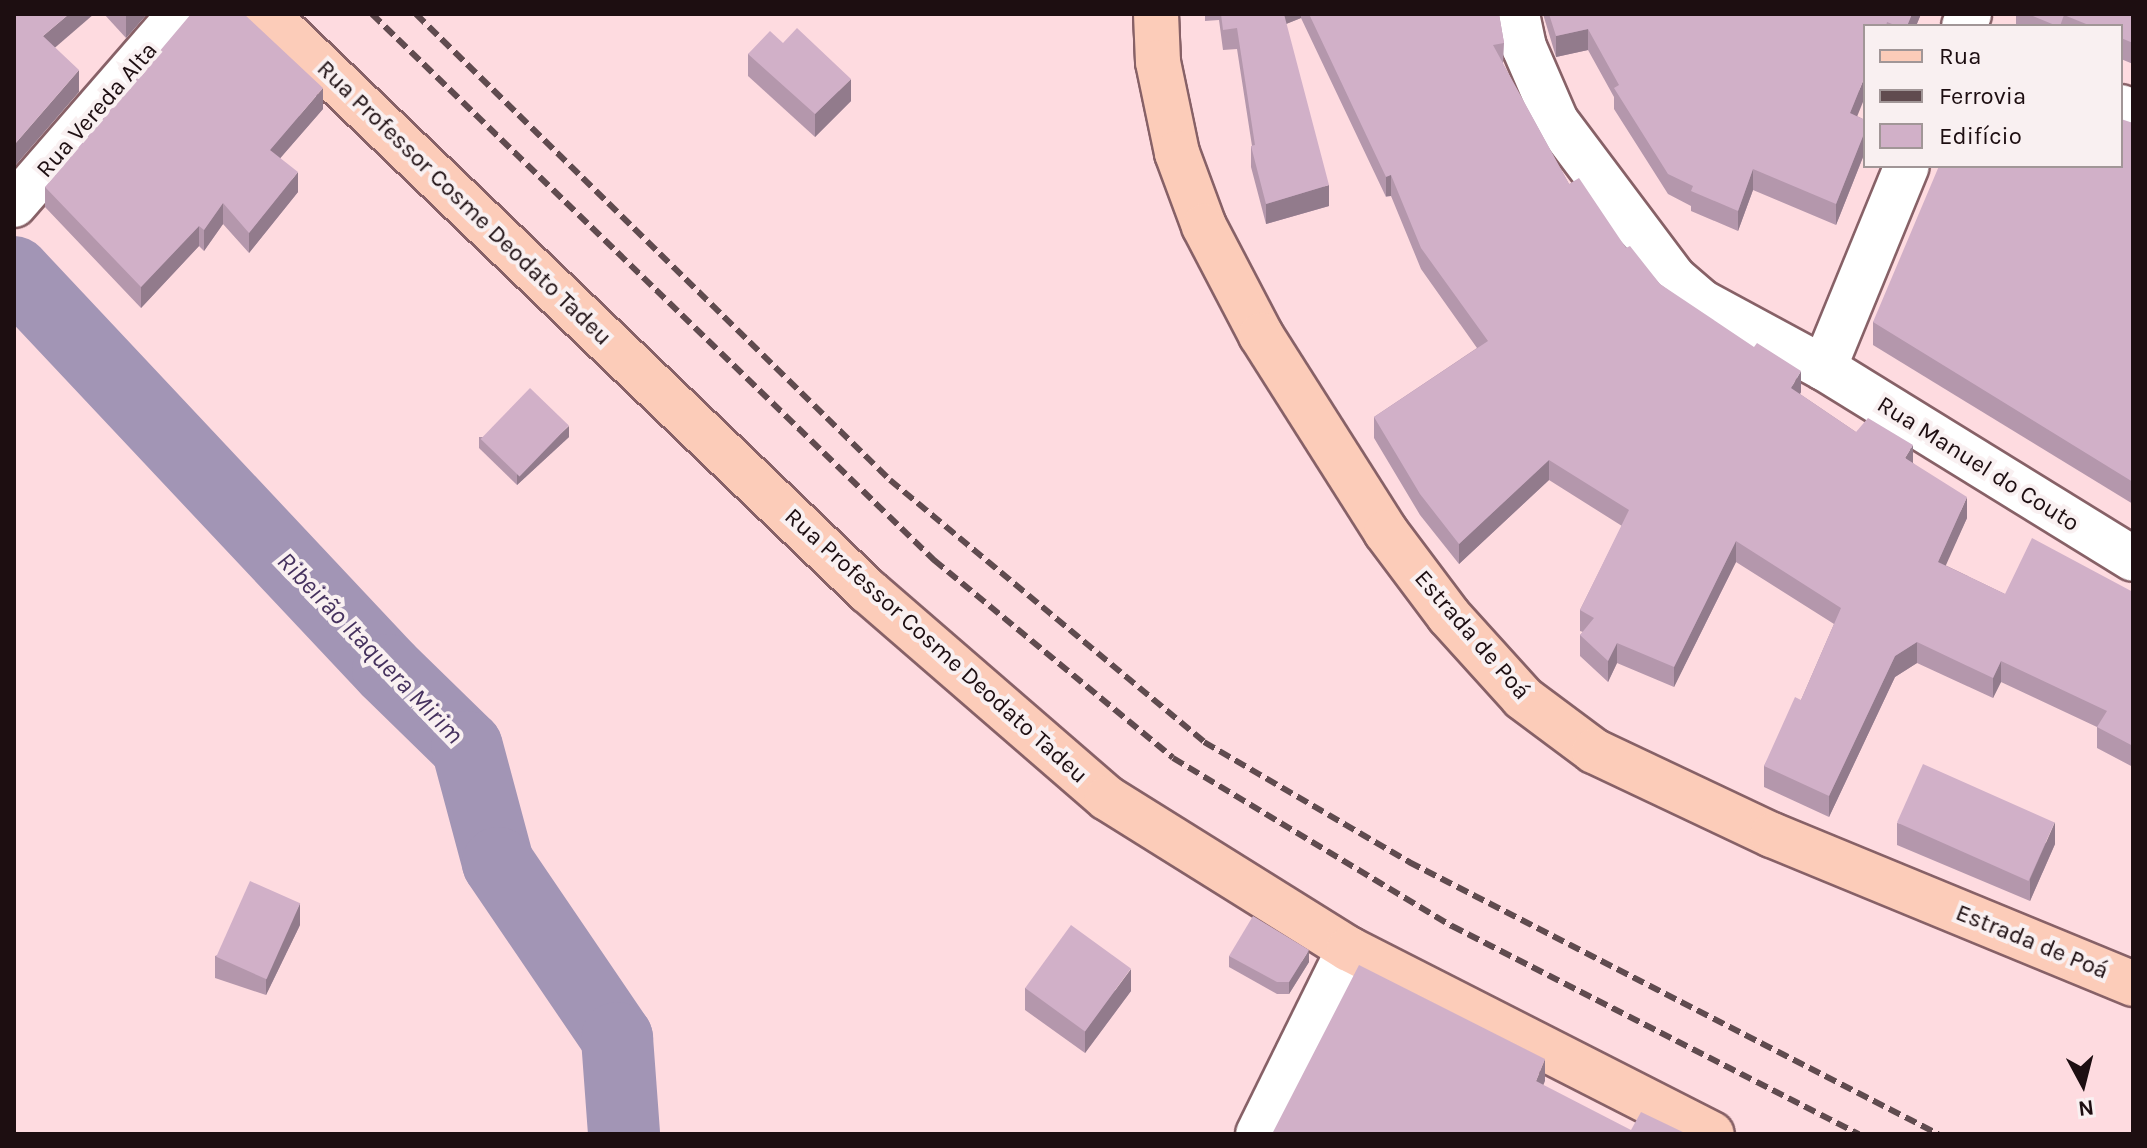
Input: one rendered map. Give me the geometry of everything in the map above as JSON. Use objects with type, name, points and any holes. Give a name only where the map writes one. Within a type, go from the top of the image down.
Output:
[{"type":"main road","name":"Rua Professor Cosme Deodato Tadeu","points":[[266,14],[868,591],[1019,727],[1107,798],[1349,949],[1712,1134]]},
{"type":"main road","name":"Estrada de Poá","points":[[1156,14],[1158,62],[1177,153],[1204,226],[1261,335],[1386,532],[1449,616],[1523,698],[1594,751],[1731,816],[2133,984]]},
{"type":"street","name":"Rua Vereda Alta","points":[[16,203],[180,14]]},
{"type":"street","name":"Rua Manuel do Couto","points":[[1517,14],[1524,47],[1556,121],[1674,278],[1700,301],[1824,368],[2133,559]]},
{"type":"street","points":[[1824,368],[1906,168]]},
{"type":"street","points":[[1258,1134],[1349,949]]},
{"type":"building","points":[[14,14],[69,14],[43,36],[79,70],[14,145]]},
{"type":"building","points":[[191,14],[244,14],[323,88],[270,150],[298,172],[249,233],[223,203],[204,230],[199,226],[141,287],[45,187]]},
{"type":"building","points":[[1221,14],[1284,14],[1329,185],[1266,204],[1251,146],[1255,145],[1237,28],[1223,30]]},
{"type":"building","points":[[1309,14],[1499,14],[1504,43],[1493,45],[1569,184],[1579,178],[1626,248],[1630,246],[1660,284],[1754,347],[1757,343],[1801,371],[1791,388],[1856,432],[1868,418],[1913,445],[1905,458],[1967,497],[1938,562],[2005,594],[2032,538],[2133,592],[2133,746],[2097,727],[2107,711],[2001,661],[1993,678],[1917,642],[1895,656],[1829,796],[1764,766],[1795,697],[1801,700],[1841,608],[1736,541],[1674,667],[1617,643],[1608,661],[1580,635],[1594,618],[1580,610],[1629,510],[1549,460],[1459,544],[1420,494],[1374,417],[1488,341],[1421,248],[1391,175],[1386,177]]},
{"type":"building","points":[[1549,14],[1912,14],[1908,24],[1863,24],[1863,81],[1850,113],[1863,119],[1863,136],[1836,204],[1753,169],[1738,211],[1691,191],[1693,186],[1668,174],[1614,88],[1619,85],[1588,29],[1556,36]]},
{"type":"building","points":[[2028,14],[2133,14],[2133,43],[2123,39],[2123,24],[2086,24],[2064,15],[2061,24],[2052,24]]},
{"type":"building","points":[[797,28],[851,79],[815,114],[748,54],[770,31],[783,43]]},
{"type":"building","points":[[2123,120],[2133,123],[2133,482],[1873,322],[1938,168],[2123,168]]},
{"type":"building","points":[[530,388],[569,426],[520,477],[481,439]]},
{"type":"building","points":[[1923,764],[2055,823],[2029,881],[1897,822]]},
{"type":"building","points":[[250,881],[300,903],[266,979],[216,957]]},
{"type":"building","points":[[1253,916],[1309,950],[1289,982],[1277,982],[1229,956]]},
{"type":"building","points":[[1071,925],[1131,968],[1085,1032],[1025,988]]},
{"type":"building","points":[[1359,965],[1545,1059],[1536,1081],[1631,1130],[1641,1112],[1687,1134],[1272,1134]]},
{"type":"waterway","name":"Ribeirão Itaquera Mirim","points":[[14,272],[388,670],[467,747],[498,863],[617,1038],[624,1134]]},
{"type":"railway","points":[[372,14],[934,560],[1173,758],[1452,926],[1859,1134]]},
{"type":"railway","points":[[416,14],[890,480],[1204,742],[1409,862],[1938,1134]]}]
